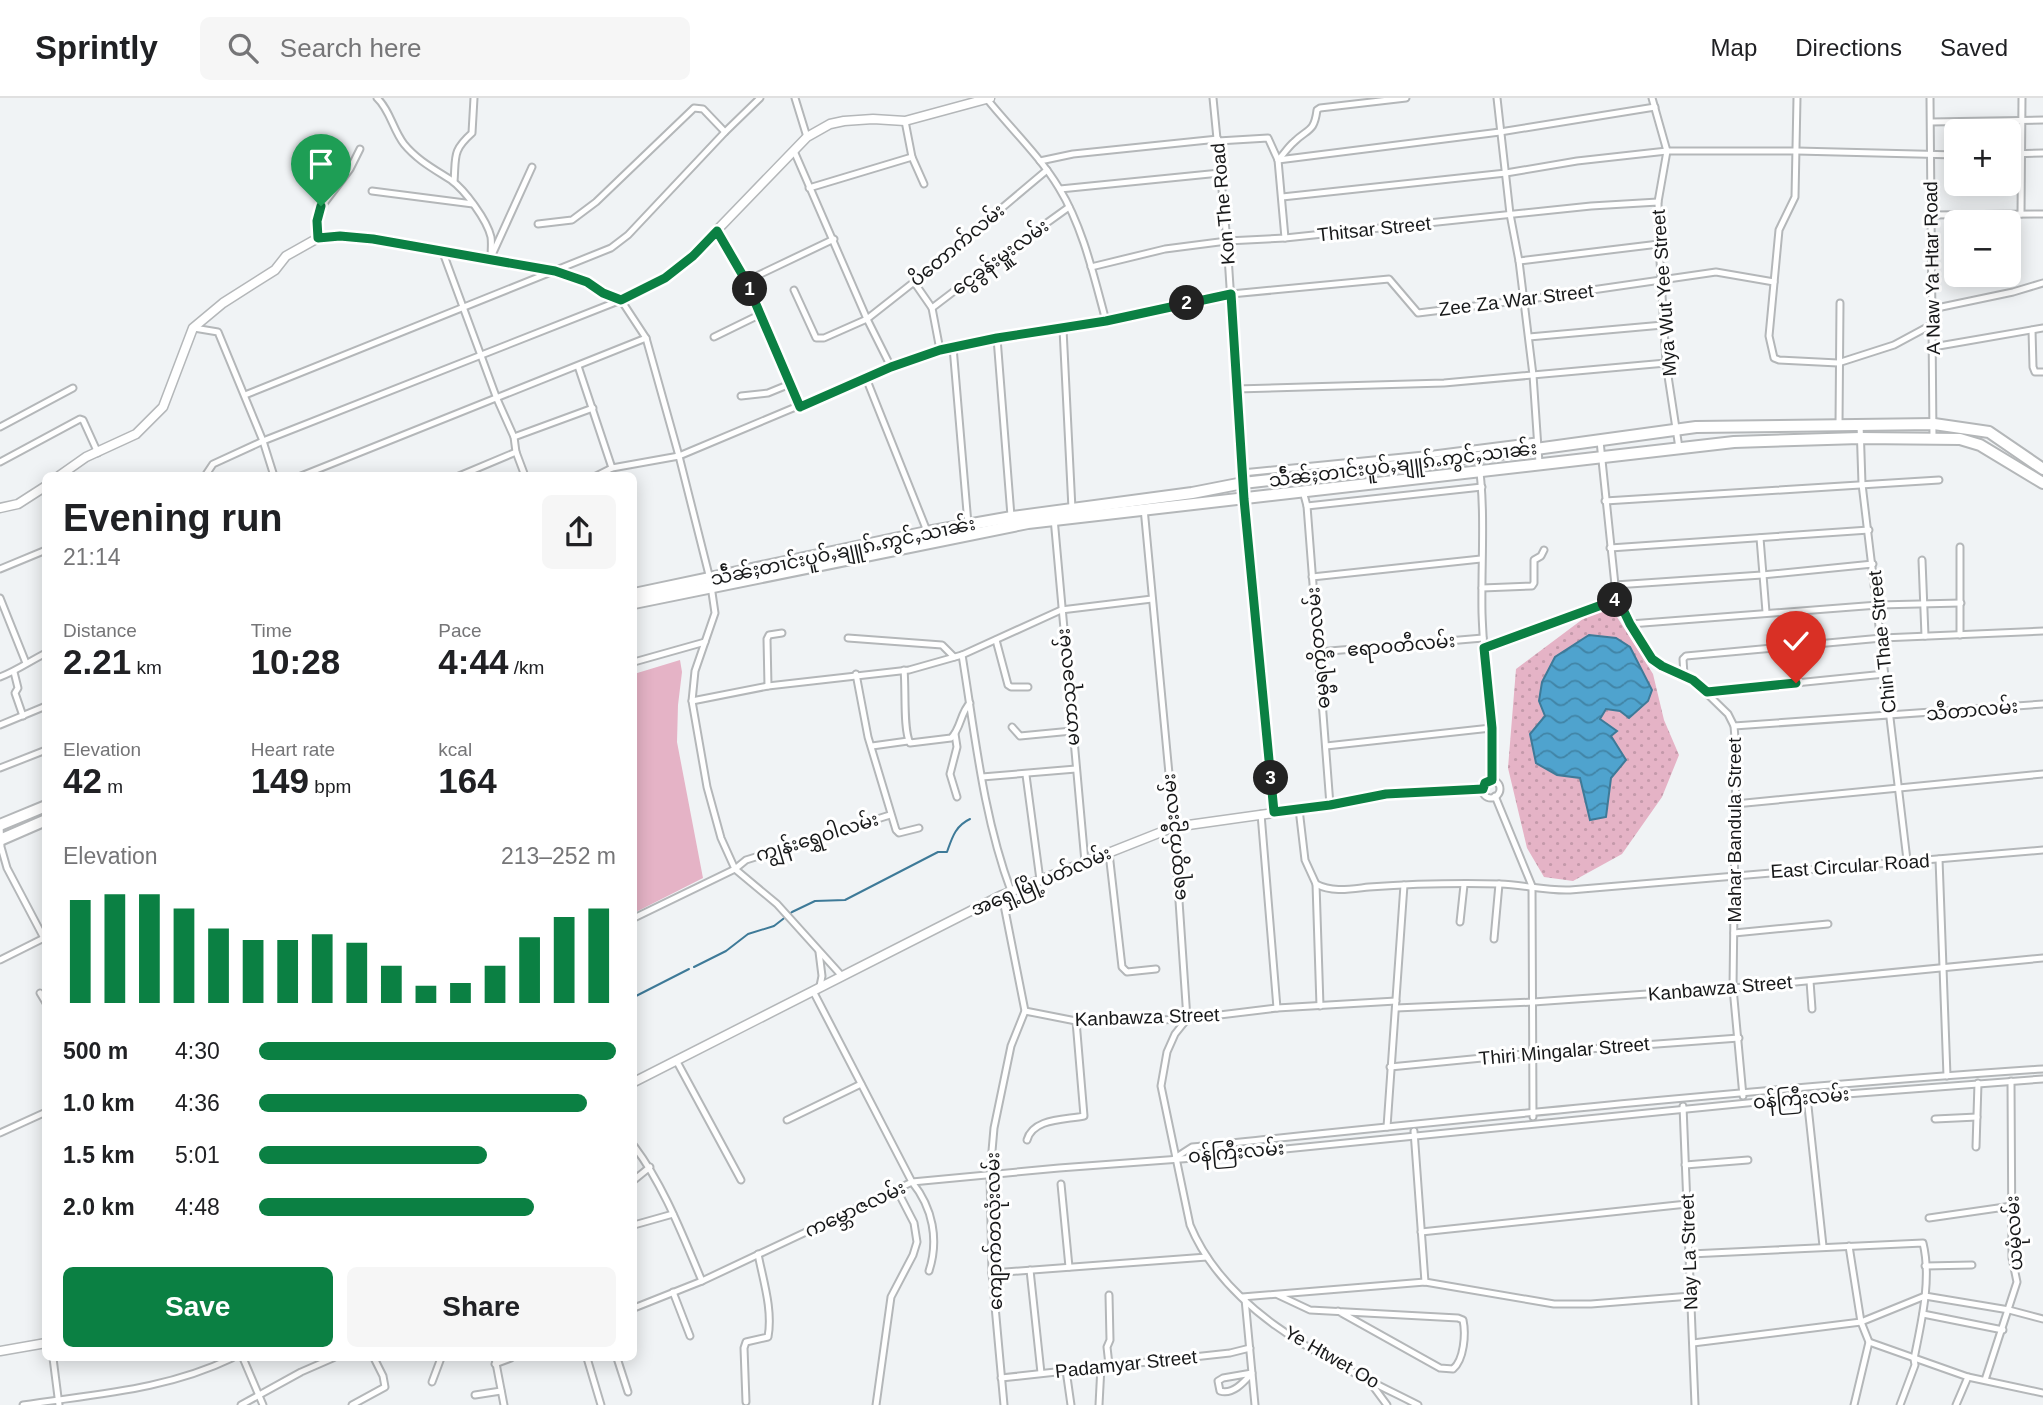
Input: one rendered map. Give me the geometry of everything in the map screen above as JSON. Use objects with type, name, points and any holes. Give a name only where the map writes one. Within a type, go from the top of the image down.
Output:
[{"type":"highway","name":"သဵႅၼ်ႈတၢင်းပူဝ်ႇၶျူၵ်ႉဢွင်ႇသၢၼ်း","points":[[637,594],[1028,523],[1072,509],[1192,493],[1243,478],[1478,457],[1538,445],[1600,440],[1676,429],[1934,424],[1989,432],[2043,469]]},
{"type":"highway","name":"သဵႅၼ်ႈတၢင်းပူဝ်ႇၶျူၵ်ႉဢွင်ႇသၢၼ်း","points":[[637,602],[710,582],[928,532],[1012,517],[1054,516],[1244,499],[1734,442],[1860,438],[1960,439],[1980,445],[2043,483]]},
{"type":"highway","points":[[0,824],[42,808]]},
{"type":"highway","points":[[0,840],[42,822]]},
{"type":"street","points":[[377,98],[406,147],[426,165],[454,182],[473,204],[485,221],[491,238],[491,258]]},
{"type":"street","points":[[454,182],[459,144],[472,133],[474,98]]},
{"type":"street","points":[[245,395],[611,248],[628,235],[760,98]]},
{"type":"street","points":[[794,98],[807,137]]},
{"type":"street","points":[[208,472],[213,464],[263,442],[621,300],[665,278],[693,256],[807,137],[830,124],[844,121],[873,118],[905,121],[988,98],[1060,189],[1091,267],[1106,321]]},
{"type":"street","name":"Kon The Road","points":[[1213,98],[1227,241],[1244,499],[1274,812]]},
{"type":"street","points":[[1346,105],[1347,98]]},
{"type":"street","points":[[1279,160],[1294,142],[1311,131],[1319,109],[1406,98]]},
{"type":"street","points":[[1497,98],[1510,214],[1529,337],[1539,465]]},
{"type":"street","name":"Mya Wut Yee Street","points":[[1652,98],[1667,151],[1658,202],[1659,244],[1666,363],[1679,448]]},
{"type":"street","points":[[1797,98],[1795,197],[1779,230],[1769,336],[1774,358],[1838,363],[1894,345],[1933,324]]},
{"type":"street","name":"A Naw Ya Htar Road","points":[[1930,98],[1933,438]]},
{"type":"street","points":[[2020,119],[2022,98]]},
{"type":"street","points":[[1279,160],[1500,132],[1655,107]]},
{"type":"street","points":[[538,224],[572,219],[596,202],[694,108],[703,109],[725,132]]},
{"type":"street","points":[[2021,121],[2043,120]]},
{"type":"street","points":[[905,121],[912,157],[924,184]]},
{"type":"street","points":[[1931,122],[1944,122]]},
{"type":"street","points":[[1040,161],[1073,154],[1265,137],[1279,160],[1285,238]]},
{"type":"street","points":[[318,238],[317,221],[321,206],[350,169],[360,149]]},
{"type":"street","points":[[794,151],[867,319],[891,367]]},
{"type":"street","points":[[1282,197],[1506,173],[1577,161],[1667,151],[1797,151],[1944,155]]},
{"type":"street","points":[[2021,154],[2043,153]]},
{"type":"street","points":[[809,188],[912,157]]},
{"type":"street","points":[[491,258],[532,167]]},
{"type":"street","name":"ပိတောက်လမ်း","points":[[794,290],[817,338],[824,338],[867,319],[1047,170]]},
{"type":"street","points":[[1060,189],[1220,173]]},
{"type":"street","points":[[372,191],[473,204]]},
{"type":"street","name":"Thitsar Street","points":[[1091,267],[1165,249],[1227,241],[1285,238],[1510,214],[1658,202]]},
{"type":"street","name":"ငွေခွန်းမှူးလမ်း","points":[[932,308],[1069,207]]},
{"type":"street","points":[[2021,214],[2043,214]]},
{"type":"street","points":[[1931,215],[1944,215]]},
{"type":"street","points":[[717,231],[746,281],[800,407]]},
{"type":"street","points":[[65,472],[86,457],[136,435],[163,407],[193,328],[223,303],[275,270],[286,256],[318,238],[340,236],[373,239],[555,271],[587,282],[603,293],[621,300],[646,338],[710,582],[715,612],[695,671],[692,701],[707,787],[721,838],[735,869],[784,912],[841,975]]},
{"type":"street","points":[[746,281],[834,239]]},
{"type":"street","name":"Zee Za War Street","points":[[1519,261],[1659,244]]},
{"type":"street","points":[[443,250],[497,399],[514,437],[516,453],[523,472]]},
{"type":"street","name":"Zee Za War Street","points":[[1231,294],[1389,279],[1418,313],[1716,272],[1774,282]]},
{"type":"street","points":[[914,282],[932,308],[940,350]]},
{"type":"street","points":[[1932,309],[2043,283]]},
{"type":"street","points":[[604,472],[612,468],[679,456],[891,367],[940,350],[1106,321],[1231,294]]},
{"type":"street","points":[[1839,425],[1840,303]]},
{"type":"street","points":[[714,337],[761,314]]},
{"type":"street","points":[[1529,337],[1663,326]]},
{"type":"street","points":[[193,328],[218,332],[245,395],[273,472]]},
{"type":"street","points":[[1933,347],[2043,328]]},
{"type":"street","points":[[1063,329],[1072,509]]},
{"type":"street","points":[[2032,330],[2035,372],[2043,372]]},
{"type":"street","points":[[310,472],[646,338]]},
{"type":"street","points":[[997,338],[1012,517]]},
{"type":"street","points":[[953,347],[968,524]]},
{"type":"street","points":[[1236,388],[1444,383],[1666,363]]},
{"type":"street","points":[[578,366],[612,468]]},
{"type":"street","points":[[866,378],[928,532]]},
{"type":"street","points":[[741,396],[768,393],[790,384]]},
{"type":"street","points":[[0,427],[73,388]]},
{"type":"street","points":[[514,437],[593,408]]},
{"type":"street","points":[[0,462],[79,419],[83,420],[98,453]]},
{"type":"street","name":"Chin Thae Street","points":[[1860,425],[1862,484],[1907,860]]},
{"type":"street","name":"Mahar Bandula Street","points":[[1600,440],[1618,599],[1652,659],[1707,692],[1728,714],[1734,726],[1733,988],[1743,1103]]},
{"type":"street","points":[[1243,478],[1434,454],[1538,445]]},
{"type":"street","points":[[469,472],[516,453]]},
{"type":"street","points":[[1478,457],[1482,487],[1483,638],[1492,728],[1492,780]]},
{"type":"street","points":[[1605,501],[1939,480]]},
{"type":"street","points":[[1307,506],[1482,487]]},
{"type":"street","points":[[0,508],[18,504],[42,489]]},
{"type":"street","name":"ဓမ္မရက္ခိတလမ်း","points":[[1303,491],[1307,506],[1330,805]]},
{"type":"street","name":"ရေထွက်ဦးလမ်း","points":[[1144,508],[1174,827],[1188,1019]]},
{"type":"street","name":"မဟာသုခလမ်း","points":[[1054,516],[1085,862]]},
{"type":"street","points":[[1611,548],[1869,530]]},
{"type":"street","points":[[1760,538],[1766,612]]},
{"type":"street","points":[[1960,547],[1961,635]]},
{"type":"street","points":[[1482,588],[1532,586],[1534,560],[1541,556],[1544,550]]},
{"type":"street","points":[[0,569],[42,552]]},
{"type":"street","points":[[1312,578],[1481,559]]},
{"type":"street","points":[[1922,560],[1925,636]]},
{"type":"street","points":[[1615,585],[1873,564]]},
{"type":"street","points":[[0,598],[26,663]]},
{"type":"street","points":[[692,701],[768,686],[904,670],[962,655],[1061,610],[1152,599]]},
{"type":"street","points":[[1484,648],[1618,599]]},
{"type":"street","points":[[1630,624],[1766,612],[1961,603]]},
{"type":"street","points":[[1684,676],[1683,659],[1686,656],[1882,638],[2043,631]]},
{"type":"street","points":[[768,686],[766,639],[769,635],[782,633]]},
{"type":"street","points":[[848,638],[942,645],[954,657]]},
{"type":"street","name":"ဧရာဝတီလမ်း","points":[[1318,652],[1483,638]]},
{"type":"street","points":[[996,640],[1008,685],[1028,687]]},
{"type":"street","points":[[637,661],[705,642]]},
{"type":"street","points":[[0,677],[42,655]]},
{"type":"street","points":[[962,655],[991,827],[1011,891]]},
{"type":"street","points":[[904,670],[908,741]]},
{"type":"street","points":[[14,672],[18,688],[15,693],[23,716]]},
{"type":"street","points":[[856,674],[872,746],[897,833],[919,828]]},
{"type":"street","points":[[1707,692],[1885,674]]},
{"type":"street","points":[[957,797],[950,774],[957,747],[955,734],[962,714],[970,703]]},
{"type":"street","name":"သီတာလမ်း","points":[[1734,726],[2043,704]]},
{"type":"street","points":[[0,724],[42,708]]},
{"type":"street","points":[[1012,727],[1020,736],[1072,731]]},
{"type":"street","points":[[1326,746],[1492,728]]},
{"type":"street","points":[[872,746],[946,739],[955,734]]},
{"type":"street","points":[[0,768],[42,752]]},
{"type":"street","points":[[982,777],[1076,769]]},
{"type":"street","points":[[1735,804],[2043,774]]},
{"type":"street","points":[[1026,775],[1040,880]]},
{"type":"street","points":[[1492,780],[1500,787],[1499,793],[1487,796],[1483,789],[1485,783],[1492,780]]},
{"type":"street","name":"အရှေ့မြို့ပတ်လမ်း","points":[[637,1080],[1002,895],[1174,827],[1330,805],[1386,794],[1483,789]]},
{"type":"street","points":[[1495,796],[1532,886],[1533,1123]]},
{"type":"street","points":[[1299,809],[1305,860],[1316,884],[1321,1006]]},
{"type":"street","points":[[1261,814],[1277,1008]]},
{"type":"street","name":"ကျွန်းရွှေဝါလမ်း","points":[[637,917],[735,869],[746,860],[890,815]]},
{"type":"street","points":[[0,824],[2,853],[7,868],[42,933]]},
{"type":"street","name":"East Circular Road","points":[[1316,884],[1325,889],[1338,890],[1404,885],[1499,884],[1570,890],[2043,850]]},
{"type":"street","points":[[1109,853],[1122,967],[1127,972],[1156,969]]},
{"type":"street","points":[[1939,859],[1948,1086]]},
{"type":"street","points":[[1494,939],[1499,884]]},
{"type":"street","points":[[1387,1138],[1404,885]]},
{"type":"street","points":[[1460,922],[1464,885]]},
{"type":"street","points":[[1002,895],[1025,1011]]},
{"type":"street","points":[[1734,933],[1828,924]]},
{"type":"street","points":[[0,960],[42,940]]},
{"type":"street","points":[[819,952],[822,976],[817,989],[861,1084],[912,1182],[920,1192],[933,1224],[935,1243],[929,1271]]},
{"type":"street","name":"Kanbawza Street","points":[[1025,1011],[1076,1021],[1188,1019],[1277,1008],[1321,1006],[1533,1002],[1733,988],[2043,958]]},
{"type":"street","points":[[1810,981],[1812,1009]]},
{"type":"street","name":"ကျောက်တလုံးလမ်း","points":[[1004,1405],[992,1273],[990,1174],[994,1128],[1011,1046],[1025,1011]]},
{"type":"street","points":[[1175,1157],[1161,1086],[1167,1052],[1175,1034],[1188,1019]]},
{"type":"street","points":[[1027,1140],[1029,1132],[1038,1125],[1084,1116],[1076,1021]]},
{"type":"street","name":"Thiri Mingalar Street","points":[[1390,1067],[1739,1038]]},
{"type":"street","points":[[676,1060],[741,1180]]},
{"type":"street","name":"ဝန်ကြီးလမ်း","points":[[1175,1157],[1192,1147],[1387,1127],[1742,1093],[2043,1069]]},
{"type":"street","name":"ဝန်ကြီးလမ်း","points":[[1175,1157],[1194,1158],[1807,1097],[2043,1079]]},
{"type":"street","name":"ယမုံလမ်း","points":[[1985,1380],[2017,1282],[2012,1258],[2011,1081]]},
{"type":"street","points":[[1976,1147],[1978,1083]]},
{"type":"street","points":[[787,1120],[861,1084]]},
{"type":"street","points":[[1807,1097],[1824,1246]]},
{"type":"street","name":"Nay La Street","points":[[1682,1099],[1695,1405]]},
{"type":"street","points":[[0,1133],[42,1114]]},
{"type":"street","points":[[1935,1119],[1977,1117]]},
{"type":"street","points":[[1413,1125],[1425,1282]]},
{"type":"street","points":[[637,1150],[650,1167],[702,1281]]},
{"type":"street","name":"ကမ္ဘောဇလမ်း","points":[[637,1307],[702,1281],[912,1182],[1175,1157]]},
{"type":"street","name":"Ye Htwet Oo","points":[[1175,1157],[1190,1225],[1198,1243],[1243,1298],[1290,1337],[1418,1405]]},
{"type":"street","points":[[1685,1166],[1748,1160]]},
{"type":"street","points":[[637,1178],[650,1167]]},
{"type":"street","points":[[1061,1184],[1069,1267]]},
{"type":"street","points":[[876,1405],[891,1297],[917,1242],[914,1223],[897,1190]]},
{"type":"street","points":[[1422,1232],[1687,1204]]},
{"type":"street","points":[[1929,1218],[2012,1206]]},
{"type":"street","points":[[637,1224],[673,1214]]},
{"type":"street","points":[[1690,1254],[1923,1243],[1923,1314],[1915,1365],[1900,1405]]},
{"type":"street","points":[[1849,1246],[1861,1322],[1869,1342],[1854,1405]]},
{"type":"street","points":[[746,1402],[746,1342],[764,1338],[769,1334],[768,1302],[758,1254]]},
{"type":"street","points":[[992,1273],[1208,1257]]},
{"type":"street","points":[[1925,1266],[1972,1265]]},
{"type":"street","points":[[1030,1270],[1041,1373]]},
{"type":"street","points":[[1255,1405],[1243,1298],[1425,1282],[1554,1304],[1591,1304],[1691,1296]]},
{"type":"street","points":[[673,1292],[690,1336]]},
{"type":"street","points":[[1276,1294],[1310,1310],[1338,1311],[1458,1318],[1464,1321],[1465,1330],[1459,1364],[1453,1369],[1440,1368],[1338,1311]]},
{"type":"street","points":[[1109,1295],[1109,1365]]},
{"type":"street","points":[[1693,1343],[1861,1322],[1925,1296],[2009,1310],[2043,1319]]},
{"type":"street","points":[[1923,1314],[2003,1330]]},
{"type":"street","points":[[1869,1342],[1968,1377],[2043,1393]]},
{"type":"street","points":[[0,1350],[42,1344]]},
{"type":"street","name":"Padamyar Street","points":[[1001,1378],[1230,1353],[1250,1348]]},
{"type":"street","points":[[53,1361],[59,1402]]},
{"type":"street","points":[[23,1405],[59,1402],[183,1378],[225,1361]]},
{"type":"street","points":[[244,1361],[263,1405]]},
{"type":"street","points":[[241,1405],[326,1361]]},
{"type":"street","points":[[352,1405],[385,1387],[376,1361]]},
{"type":"street","points":[[432,1382],[439,1361]]},
{"type":"street","points":[[495,1361],[505,1405]]},
{"type":"street","points":[[588,1361],[601,1405]]},
{"type":"street","points":[[618,1361],[628,1392]]},
{"type":"street","points":[[1099,1405],[1101,1366]]},
{"type":"street","points":[[1066,1370],[1071,1405]]},
{"type":"street","points":[[1252,1373],[1228,1393],[1220,1391],[1218,1381],[1223,1378],[1252,1373]]},
{"type":"street","points":[[1956,1405],[1968,1377]]},
{"type":"street","points":[[1368,1380],[1387,1405]]},
{"type":"street","points":[[475,1395],[501,1391]]},
{"type":"shaded area","points":[[1607,601],[1653,674],[1664,720],[1679,755],[1662,797],[1622,854],[1573,881],[1544,877],[1527,848],[1508,768],[1516,669]]},
{"type":"shaded area","points":[[680,660],[682,672],[677,742],[703,878],[637,911],[637,673]]},
{"type":"water","points":[[1589,635],[1616,638],[1630,647],[1652,690],[1648,701],[1629,718],[1620,711],[1606,709],[1600,719],[1617,731],[1611,736],[1626,760],[1611,778],[1606,817],[1590,820],[1580,778],[1557,775],[1536,763],[1530,734],[1545,716],[1539,701],[1542,682],[1555,657]]},
{"type":"waterway","points":[[694,967],[726,951],[748,934],[774,926],[792,912],[815,901],[845,900],[938,852],[947,852],[957,829],[970,819]]},
{"type":"waterway","points":[[637,995],[689,969]]},
{"type":"route","points":[[321,206],[317,221],[318,238],[340,236],[373,239],[555,271],[587,282],[603,293],[621,300],[665,278],[693,256],[717,231],[746,281],[800,407],[891,367],[940,350],[1106,321],[1231,294],[1244,499],[1274,812],[1386,794],[1483,789],[1485,783],[1492,780],[1492,728],[1484,648],[1618,599],[1652,659],[1693,680],[1707,692],[1796,683]]}]
